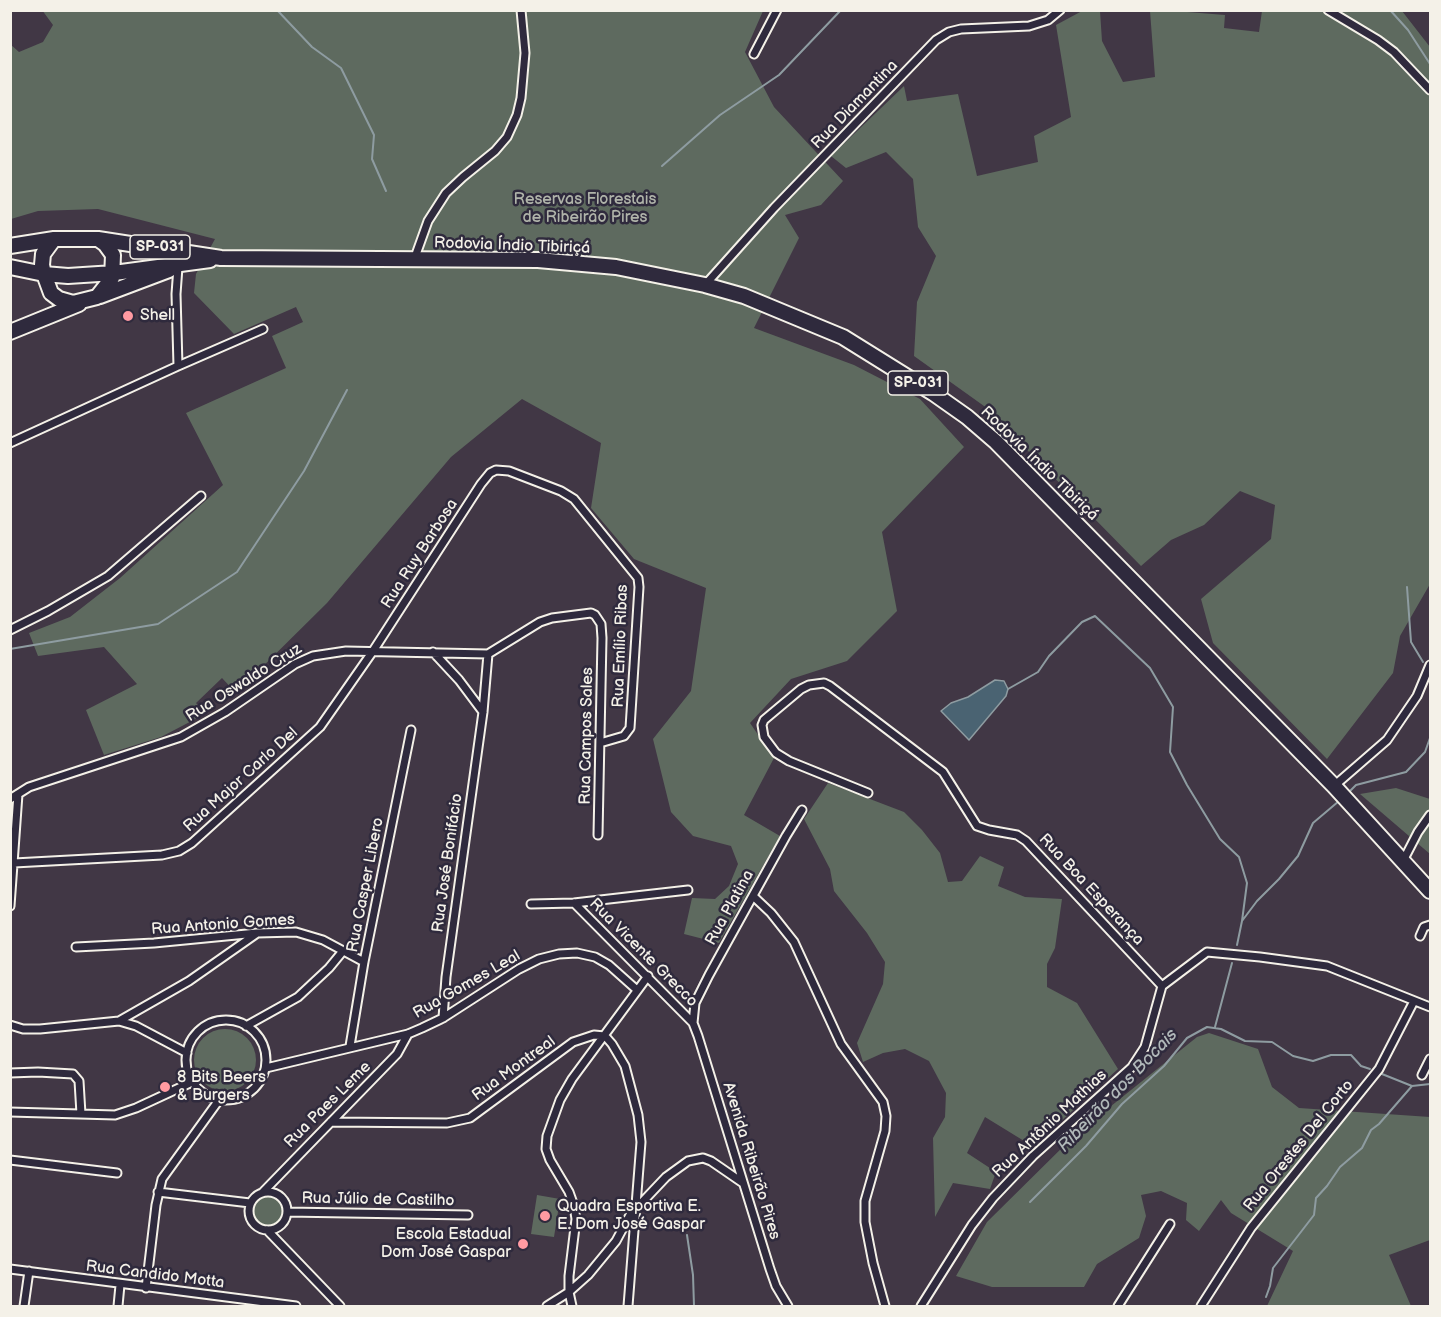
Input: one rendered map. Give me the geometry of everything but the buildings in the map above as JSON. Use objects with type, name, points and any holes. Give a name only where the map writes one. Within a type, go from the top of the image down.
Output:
[{"type":"highway","name":"Rodovia Índio Tibiriçá","points":[[10,246],[54,239],[98,239],[221,258],[572,262],[616,267],[705,285],[764,304],[843,338],[888,364],[967,417],[996,442],[1334,786],[1431,891]]},
{"type":"highway","points":[[38,321],[47,311],[50,291],[44,274],[42,258],[54,239]]},
{"type":"highway","points":[[96,297],[107,286],[114,273],[113,255],[98,239]]},
{"type":"highway","points":[[95,274],[107,267],[113,255]]},
{"type":"highway","points":[[42,258],[50,267],[68,276]]},
{"type":"highway","name":"Rodovia Índio Tibiriçá","points":[[16,268],[68,276],[114,273],[221,258]]},
{"type":"highway","points":[[10,332],[96,297],[194,263]]},
{"type":"highway","points":[[16,268],[36,276],[50,291],[64,301],[81,303]]},
{"type":"street","points":[[414,260],[428,221],[446,193],[495,151],[507,137],[518,115],[525,53],[521,10]]},
{"type":"street","points":[[754,54],[777,10]]},
{"type":"street","name":"Rua Diamantina","points":[[705,285],[774,208],[936,40],[949,32],[961,29],[1029,26],[1048,20],[1060,10]]},
{"type":"street","points":[[1328,10],[1394,52],[1431,90]]},
{"type":"street","points":[[172,269],[176,294]]},
{"type":"street","points":[[172,269],[176,294],[178,366]]},
{"type":"street","points":[[10,443],[263,329]]},
{"type":"street","name":"Rua Emílio Ribas","points":[[490,473],[496,470],[509,471],[570,495],[638,578],[630,728],[624,736],[600,743]]},
{"type":"street","name":"Rua Ruy Barbosa","points":[[373,651],[490,473]]},
{"type":"street","points":[[10,630],[108,576],[201,496]]},
{"type":"street","name":"Rua Campos Sales","points":[[488,654],[540,622],[583,614],[595,615],[601,624],[598,834]]},
{"type":"street","name":"Rua Oswaldo Cruz","points":[[10,799],[49,780],[181,737],[225,712],[296,664],[313,656],[345,651],[488,654]]},
{"type":"street","name":"Rua Major Carlo Del","points":[[14,864],[162,855],[186,847],[314,733],[373,651]]},
{"type":"street","points":[[433,652],[459,680],[483,712]]},
{"type":"street","name":"Rua José Bonifácio","points":[[443,1018],[447,965],[483,712],[488,654]]},
{"type":"street","points":[[1334,786],[1388,740],[1417,696],[1431,665]]},
{"type":"street","name":"Rua Boa Esperança","points":[[868,793],[789,761],[776,753],[764,737],[762,725],[768,715],[801,689],[817,683],[830,686],[936,765],[949,780],[977,826],[1017,835],[1026,841],[1162,986]]},
{"type":"street","name":"Rua Casper Libero","points":[[350,1046],[364,962],[411,730]]},
{"type":"street","points":[[10,906],[18,794]]},
{"type":"street","name":"Rua Platina","points":[[693,1023],[695,1003],[702,989],[802,810]]},
{"type":"street","points":[[1403,861],[1418,832],[1431,815]]},
{"type":"street","points":[[531,904],[574,903],[688,890]]},
{"type":"street","points":[[753,896],[784,927],[794,942],[841,1044],[883,1102],[886,1116],[885,1131],[866,1201],[865,1222],[885,1306]]},
{"type":"street","name":"Rua Vicente Grecco","points":[[574,903],[693,1023]]},
{"type":"street","points":[[1420,936],[1425,927],[1431,926]]},
{"type":"street","name":"Rua Antonio Gomes","points":[[76,947],[296,932],[312,936],[364,962]]},
{"type":"street","points":[[119,1021],[189,981],[257,933]]},
{"type":"street","points":[[246,1026],[298,997],[329,968],[343,951]]},
{"type":"street","points":[[1162,986],[1201,956],[1213,951],[1327,966],[1431,1007]]},
{"type":"street","name":"Rua Gomes Leal","points":[[266,1068],[350,1046],[408,1034],[443,1018],[519,969],[539,959],[559,954],[577,953],[595,957],[609,965],[638,990]]},
{"type":"street","points":[[572,1306],[569,1292],[576,1219],[569,1192],[546,1149],[547,1136],[560,1100],[572,1079],[648,976]]},
{"type":"street","name":"Rua Antônio Mathias","points":[[921,1306],[972,1225],[993,1198],[1033,1156],[1132,1067],[1145,1047],[1162,986]]},
{"type":"street","name":"Rua Orestes Del Corto","points":[[1201,1306],[1251,1228],[1379,1069],[1414,1000]]},
{"type":"street","points":[[225,1020],[246,1026],[261,1042],[265,1052],[266,1068],[260,1081],[246,1094],[229,1100],[219,1100],[200,1090],[192,1082],[186,1063],[187,1053],[196,1034],[214,1022],[225,1020]]},
{"type":"street","points":[[10,1025],[23,1029],[40,1029],[119,1021],[136,1026],[187,1053]]},
{"type":"street","name":"Avenida Ribeirão Pires","points":[[693,1023],[776,1286],[788,1306]]},
{"type":"street","name":"Rua Paes Leme","points":[[263,1192],[397,1054],[408,1034]]},
{"type":"street","name":"Rua Montreal","points":[[331,1122],[447,1122],[470,1118],[573,1042],[594,1035],[605,1036]]},
{"type":"street","points":[[605,1036],[625,1066],[638,1115],[641,1142],[628,1306]]},
{"type":"street","points":[[1422,1076],[1431,1059]]},
{"type":"street","points":[[10,1073],[74,1074],[80,1081],[81,1114]]},
{"type":"street","points":[[10,1112],[115,1115],[192,1082]]},
{"type":"street","points":[[146,1288],[158,1192],[162,1179],[219,1100]]},
{"type":"street","points":[[548,1306],[569,1292],[603,1258],[636,1208],[675,1170],[688,1161],[703,1158],[711,1161],[726,1169],[743,1183]]},
{"type":"street","points":[[10,1160],[117,1173]]},
{"type":"street","points":[[267,1230],[278,1227],[286,1218],[287,1212],[287,1206],[280,1196],[269,1191],[253,1198],[250,1203],[249,1215],[252,1221],[267,1230],[340,1306]]},
{"type":"street","points":[[158,1192],[250,1203]]},
{"type":"street","name":"Rua Júlio de Castilho","points":[[287,1212],[468,1215]]},
{"type":"street","points":[[1118,1306],[1170,1224]]},
{"type":"street","name":"Rua Candido Motta","points":[[10,1269],[296,1306]]},
{"type":"street","points":[[24,1306],[29,1271]]},
{"type":"street","points":[[118,1306],[120,1285]]},
{"type":"green space","name":"Reservas Florestais de Ribeirão Pires","points":[[42,10],[763,11],[745,52],[774,107],[843,181],[821,205],[785,215],[799,238],[754,328],[854,365],[920,399],[964,447],[882,532],[897,611],[847,661],[791,679],[750,723],[774,758],[744,815],[780,836],[719,943],[684,934],[692,898],[715,899],[729,886],[738,864],[731,846],[693,836],[671,812],[653,739],[691,691],[706,588],[634,559],[591,508],[601,443],[522,399],[451,457],[327,603],[236,693],[222,678],[196,703],[205,714],[161,737],[104,755],[86,710],[137,684],[104,647],[38,656],[29,633],[70,617],[120,578],[223,485],[186,413],[286,368],[272,336],[303,322],[296,307],[234,334],[194,293],[196,274],[215,239],[98,209],[38,211],[11,219],[10,44],[19,52],[43,42],[53,25]]},
{"type":"green space","points":[[1082,11],[1100,11],[1102,41],[1123,82],[1155,77],[1150,11],[1225,15],[1224,28],[1259,32],[1262,11],[1402,11],[1430,47],[1430,584],[1400,636],[1393,673],[1327,759],[1213,643],[1201,599],[1271,539],[1275,505],[1240,491],[1204,525],[1171,540],[1141,566],[984,406],[914,356],[917,302],[936,256],[918,227],[913,179],[886,152],[846,168],[831,156],[904,86],[907,101],[958,94],[977,176],[1038,162],[1034,136],[1071,117],[1056,25]]},
{"type":"green space","points":[[828,783],[904,812],[940,853],[948,882],[962,881],[980,856],[1004,867],[998,886],[1025,897],[1062,899],[1055,948],[1047,964],[1047,987],[1077,1003],[1118,1069],[1060,1122],[1029,1144],[985,1117],[967,1153],[996,1172],[990,1189],[953,1183],[935,1217],[933,1138],[945,1117],[946,1093],[929,1061],[905,1049],[883,1053],[863,1062],[857,1043],[883,984],[885,962],[867,933],[834,891],[830,869],[804,819]]},
{"type":"green space","points":[[1396,788],[1430,799],[1430,854],[1360,794]]},
{"type":"green space","points":[[225,1029],[237,1031],[247,1038],[254,1048],[256,1060],[254,1072],[247,1082],[237,1089],[225,1091],[213,1089],[203,1082],[196,1072],[194,1060],[196,1048],[203,1038],[213,1031]]},
{"type":"green space","points":[[1209,1033],[1258,1049],[1272,1087],[1299,1108],[1430,1117],[1430,1240],[1389,1255],[1411,1306],[1267,1306],[1293,1251],[1231,1213],[1221,1200],[1199,1231],[1186,1220],[1187,1203],[1161,1191],[1141,1195],[1146,1216],[1139,1238],[1097,1264],[1084,1287],[992,1287],[956,1276],[987,1222],[1075,1135],[1197,1037]]},
{"type":"green space","points":[[268,1195],[279,1199],[283,1210],[279,1221],[268,1225],[257,1221],[253,1210],[257,1199]]},
{"type":"green space","name":"Quadra Esportiva E. E. Dom José Gaspar","points":[[537,1195],[560,1199],[554,1237],[531,1234]]},
{"type":"water","points":[[995,680],[1004,681],[1008,689],[1006,696],[969,740],[941,711],[951,703],[968,697]]},
{"type":"waterway","points":[[277,10],[312,47],[341,68],[374,135],[372,159],[386,191]]},
{"type":"waterway","points":[[662,166],[720,115],[779,75],[841,10]]},
{"type":"waterway","points":[[1390,10],[1408,30],[1430,64]]},
{"type":"waterway","points":[[10,649],[158,624],[237,572],[304,471],[347,390]]},
{"type":"waterway","points":[[1407,587],[1411,642],[1423,662]]},
{"type":"waterway","points":[[1008,689],[1038,672],[1049,656],[1082,622],[1095,616],[1150,668],[1173,707],[1170,752],[1220,839],[1239,857],[1247,883],[1242,921]]},
{"type":"waterway","points":[[1349,792],[1356,785],[1406,772],[1425,752],[1430,738]]},
{"type":"waterway","points":[[1237,945],[1242,921],[1298,856],[1313,823],[1339,801]]},
{"type":"waterway","points":[[1215,1027],[1232,963]]},
{"type":"waterway","name":"Ribeirão dos Bocais","points":[[1030,1202],[1086,1146],[1122,1104],[1164,1066],[1187,1038],[1207,1027],[1221,1029],[1245,1041],[1272,1042],[1293,1056],[1313,1061],[1331,1055],[1351,1055],[1361,1066],[1370,1069]]},
{"type":"waterway","name":"Ribeirão dos Bocais","points":[[1382,1074],[1412,1086],[1430,1084]]},
{"type":"waterway","points":[[1266,1297],[1273,1268],[1314,1215],[1316,1198],[1340,1167],[1362,1148],[1371,1130],[1412,1086]]},
{"type":"waterway","points":[[687,1235],[693,1275],[694,1306]]},
{"type":"place","name":"Shell","points":[[128,316]]},
{"type":"place","name":"8 Bits Beers & Burgers","points":[[165,1087]]},
{"type":"place","name":"Quadra Esportiva E. E. Dom José Gaspar","points":[[545,1216]]},
{"type":"place","name":"Escola Estadual Dom José Gaspar","points":[[523,1244]]}]
